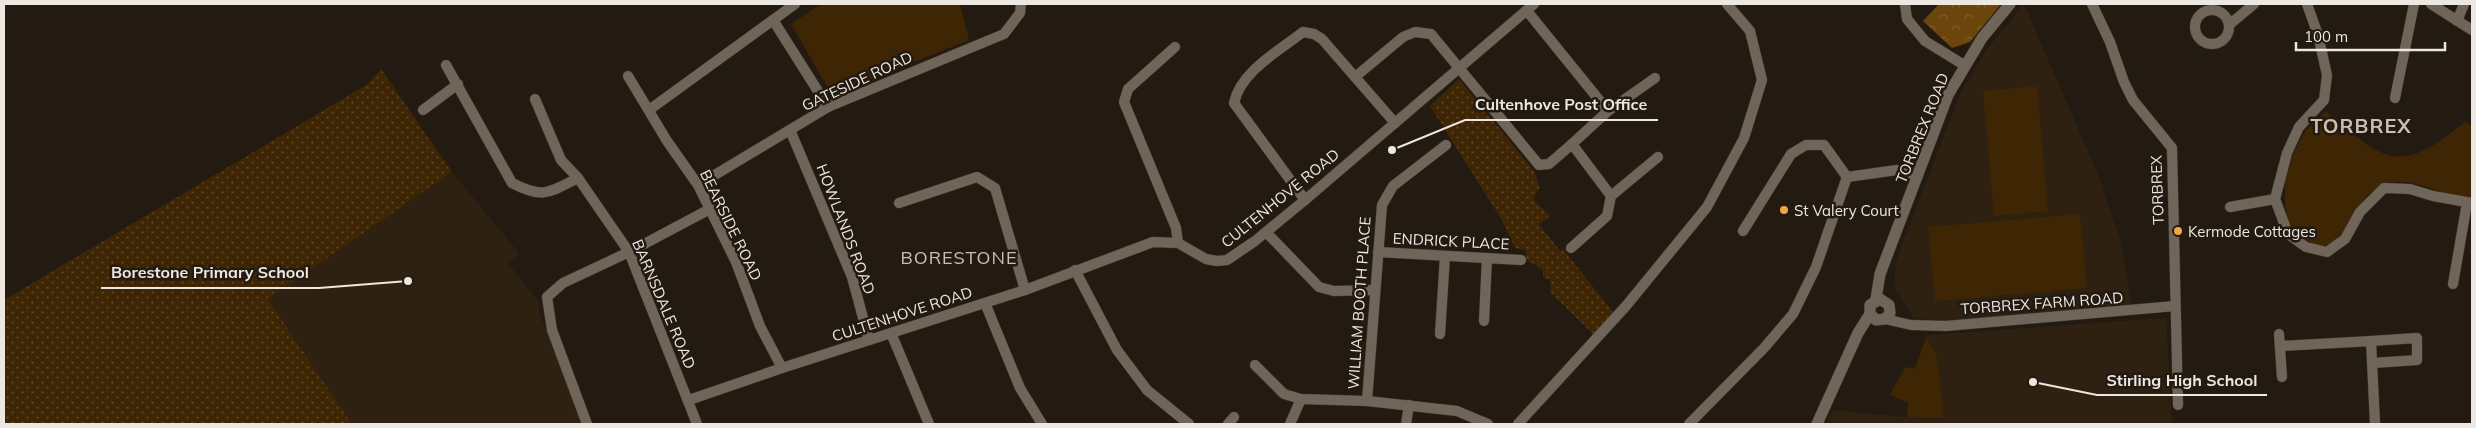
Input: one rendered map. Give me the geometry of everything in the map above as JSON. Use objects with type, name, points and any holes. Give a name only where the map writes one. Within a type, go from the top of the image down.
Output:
[{"type":"street","points":[[649,110],[795,4]]},
{"type":"street","name":"GATESIDE ROAD","points":[[698,185],[828,107],[1004,34],[1020,13],[1021,4]]},
{"type":"street","points":[[1518,424],[1626,306],[1707,207],[1744,138],[1762,80],[1750,31],[1727,4]]},
{"type":"street","points":[[1905,4],[1907,19],[1925,41],[1964,65]]},
{"type":"street","name":"TORBREX ROAD","points":[[1817,424],[1858,333],[1877,318],[1890,313],[1883,302],[1880,274],[1948,95],[1964,65],[1982,38],[2010,4]]},
{"type":"street","name":"TORBREX","points":[[2092,4],[2110,42],[2124,82],[2133,100],[2172,148],[2178,405]]},
{"type":"street","points":[[2229,25],[2254,4]]},
{"type":"street","points":[[2307,4],[2318,35],[2327,75],[2324,100],[2299,127],[2287,153],[2275,199],[2288,234],[2306,247],[2327,252],[2345,239],[2360,212],[2384,188],[2410,189],[2433,196],[2470,203],[2453,284]]},
{"type":"street","points":[[2395,98],[2414,4]]},
{"type":"street","points":[[2431,4],[2472,30]]},
{"type":"street","points":[[2457,21],[2464,4]]},
{"type":"street","points":[[1530,7],[1608,111]]},
{"type":"street","name":"CULTENHOVE ROAD","points":[[689,400],[782,368],[1026,290],[1153,242],[1178,243],[1206,259],[1217,262],[1227,260],[1266,232],[1305,200],[1530,7]]},
{"type":"street","points":[[773,20],[828,107]]},
{"type":"street","points":[[1305,200],[1234,103],[1236,92],[1264,62],[1304,32],[1314,34],[1322,39],[1395,123]]},
{"type":"street","points":[[1355,77],[1403,37],[1415,32],[1431,34],[1457,68],[1539,165],[1549,164],[1608,111],[1655,78]]},
{"type":"street","points":[[1175,46],[1128,89],[1124,102],[1176,228],[1178,243]]},
{"type":"street","points":[[446,65],[512,183],[530,192],[548,193],[578,178]]},
{"type":"street","name":"BEARSIDE ROAD","points":[[628,76],[698,185],[736,262],[760,326],[782,368]]},
{"type":"street","points":[[423,110],[458,84]]},
{"type":"street","name":"BARNSDALE ROAD","points":[[535,99],[561,160],[578,178],[628,252],[689,400],[697,424]]},
{"type":"street","name":"HOWLANDS ROAD","points":[[790,130],[852,277],[869,340]]},
{"type":"street","points":[[1572,144],[1611,196]]},
{"type":"street","name":"WILLIAM BOOTH PLACE","points":[[1367,401],[1382,205],[1393,186],[1446,145]]},
{"type":"street","points":[[1743,231],[1791,154],[1806,145],[1824,145],[1847,177]]},
{"type":"street","points":[[1571,248],[1607,216],[1611,196],[1658,157]]},
{"type":"street","points":[[1847,177],[1897,170],[1918,176]]},
{"type":"street","points":[[1692,423],[1764,348],[1793,314],[1816,267],[1847,177]]},
{"type":"street","points":[[899,203],[977,178],[995,188],[1026,290]]},
{"type":"street","points":[[2230,207],[2275,199]]},
{"type":"street","points":[[587,424],[552,330],[547,297],[563,283],[628,252],[710,208]]},
{"type":"street","points":[[1266,232],[1319,287],[1334,291],[1375,290]]},
{"type":"street","name":"ENDRICK PLACE","points":[[1378,252],[1521,260]]},
{"type":"street","points":[[1440,334],[1445,256]]},
{"type":"street","points":[[1484,321],[1487,258]]},
{"type":"street","points":[[1075,270],[1123,358],[1147,390],[1189,424]]},
{"type":"street","points":[[1883,302],[1911,324]]},
{"type":"street","name":"TORBREX ROAD","points":[[1877,318],[1870,305],[1883,302]]},
{"type":"street","points":[[986,303],[1020,388],[1042,424]]},
{"type":"street","name":"TORBREX FARM ROAD","points":[[1877,318],[1911,324],[1946,326],[2175,306]]},
{"type":"street","points":[[891,333],[929,424]]},
{"type":"street","points":[[2279,334],[2282,378]]},
{"type":"street","points":[[2280,346],[2417,338],[2417,360],[2373,363]]},
{"type":"street","points":[[2371,341],[2375,424]]},
{"type":"street","points":[[1255,365],[1284,394],[1301,399],[1367,401],[1457,411],[1488,424]]},
{"type":"street","points":[[1290,424],[1301,399]]},
{"type":"street","points":[[1406,424],[1409,405]]},
{"type":"shaded area","points":[[821,4],[960,4],[969,40],[832,95],[791,24]]},
{"type":"shaded area","points":[[2024,4],[2097,172],[2120,239],[2132,305],[1945,321],[1914,318],[1894,289],[1896,261],[1961,91],[1988,48]]},
{"type":"shaded area","points":[[381,69],[452,172],[268,299],[352,424],[4,424],[4,300],[368,84]]},
{"type":"shaded area","points":[[1459,79],[1534,171],[1540,188],[1533,199],[1550,216],[1539,224],[1560,251],[1563,249],[1613,312],[1593,334],[1551,293],[1550,280],[1543,277],[1543,270],[1526,259],[1526,250],[1515,248],[1503,222],[1430,106]]},
{"type":"shaded area","points":[[2037,86],[2048,211],[1994,216],[1983,91]]},
{"type":"shaded area","points":[[2326,111],[2341,126],[2358,138],[2373,148],[2389,155],[2399,156],[2420,152],[2465,122],[2472,126],[2472,198],[2457,197],[2410,182],[2390,182],[2366,196],[2341,234],[2332,243],[2317,247],[2291,229],[2285,207],[2285,171],[2305,131]]},
{"type":"shaded area","points":[[452,172],[520,254],[508,263],[538,301],[540,315],[566,376],[581,424],[352,424],[268,299]]},
{"type":"shaded area","points":[[2080,214],[2087,288],[1935,301],[1928,227]]},
{"type":"shaded area","points":[[2166,318],[2172,424],[1826,424],[1832,410],[1907,417],[1908,403],[1890,395],[1905,367],[1915,369],[1927,335]]},
{"type":"shaded area","points":[[1926,337],[1937,356],[1944,418],[1907,417],[1908,403],[1890,395],[1905,367],[1915,369]]},
{"type":"green space","points":[[1939,4],[2001,4],[1970,42],[1952,48],[1923,21]]},
{"type":"place","name":"Cultenhove Post Office","points":[[1392,150]]},
{"type":"place","name":"St Valery Court","points":[[1784,210]]},
{"type":"place","name":"Kermode Cottages","points":[[2178,231]]},
{"type":"place","name":"Borestone Primary School","points":[[408,281]]},
{"type":"place","name":"Stirling High School","points":[[2033,382]]},
{"type":"district","name":"TORBREX","points":[[2361,125]]},
{"type":"district","name":"BORESTONE","points":[[959,257]]}]
